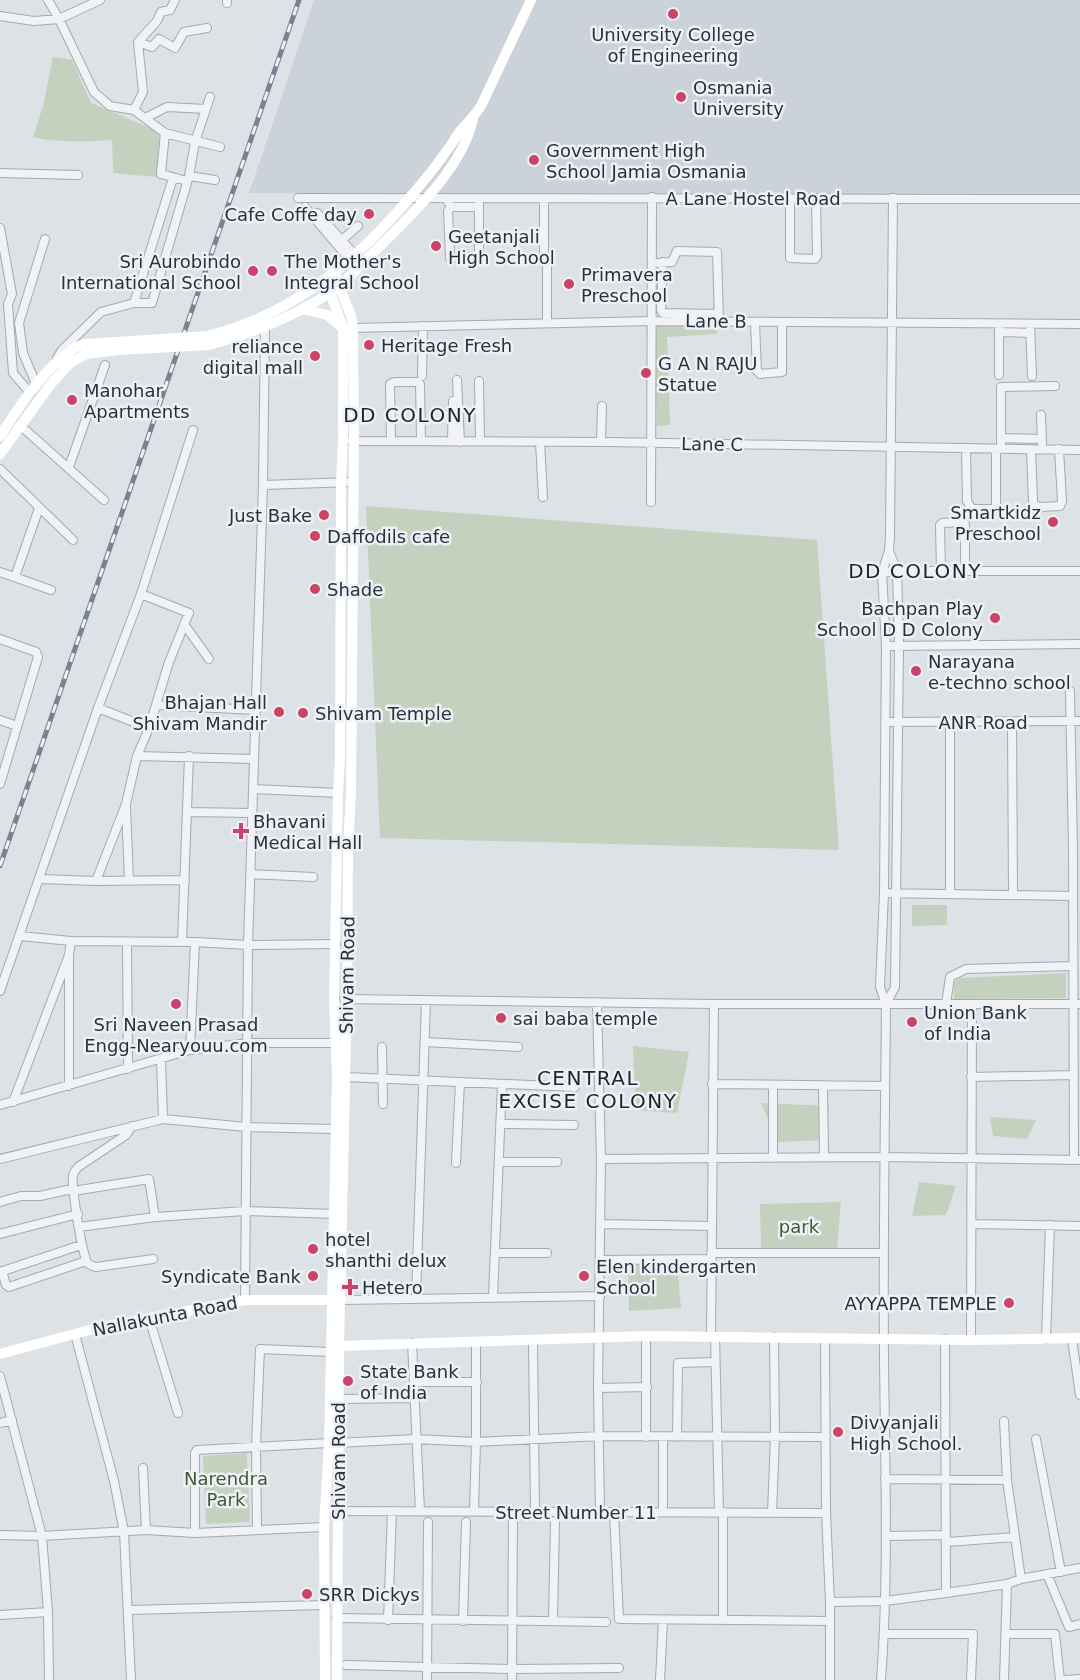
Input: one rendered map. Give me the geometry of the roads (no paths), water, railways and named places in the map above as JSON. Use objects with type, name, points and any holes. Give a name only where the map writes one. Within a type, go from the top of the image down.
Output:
[{"type":"main road","points":[[258,326],[335,274],[411,197],[481,106],[531,0]]},
{"type":"main road","points":[[0,454],[76,347],[86,344],[207,336],[258,326],[302,309],[341,285],[426,198],[458,157],[469,136],[473,119]]},
{"type":"main road","name":"Shivam Road","points":[[335,274],[341,285],[348,328],[349,440],[353,482],[347,999],[336,1300]]},
{"type":"main road","name":"Shivam Road","points":[[326,281],[348,328]]},
{"type":"main road","points":[[302,309],[327,315],[348,328]]},
{"type":"main road","points":[[0,436],[53,365],[67,360]]},
{"type":"main road","name":"Shivam Road","points":[[337,1680],[338,1510],[334,1443],[336,1300],[334,999],[340,748],[341,482],[349,440]]},
{"type":"main road","name":"Nallakunta Road","points":[[0,1353],[75,1334],[245,1300],[336,1300]]},
{"type":"main road","points":[[334,1349],[412,1343],[646,1336],[971,1340],[1076,1338]]},
{"type":"main road","name":"Shivam Road","points":[[325,1680],[324,1527],[339,1399],[334,1349]]},
{"type":"street","points":[[48,0],[97,98],[110,106],[134,110],[165,133],[220,147]]},
{"type":"street","points":[[0,16],[34,21],[59,19],[100,0]]},
{"type":"street","points":[[134,110],[143,92],[138,42],[157,21],[161,12],[170,10],[175,0]]},
{"type":"street","points":[[138,42],[152,47],[159,39],[176,48],[184,32],[207,28]]},
{"type":"street","points":[[53,365],[62,350],[101,312],[134,303],[152,303],[188,179],[195,142],[210,97]]},
{"type":"street","points":[[145,118],[167,107],[206,109]]},
{"type":"street","points":[[165,133],[162,175],[173,178],[215,180]]},
{"type":"street","points":[[0,173],[78,175]]},
{"type":"street","points":[[134,303],[173,178]]},
{"type":"street","points":[[651,502],[652,197]]},
{"type":"street","name":"A Lane Hostel Road","points":[[298,198],[1080,199]]},
{"type":"street","points":[[446,198],[451,207]]},
{"type":"street","points":[[451,207],[448,211],[450,258],[479,256],[478,198]]},
{"type":"street","points":[[544,198],[544,251]]},
{"type":"street","points":[[790,198],[790,258],[815,259],[817,256],[816,198]]},
{"type":"street","points":[[881,1680],[885,1634],[886,1536],[883,1253],[886,1004],[880,987],[884,893],[886,646],[882,573],[889,551],[893,198]]},
{"type":"street","points":[[306,207],[353,257]]},
{"type":"street","points":[[451,207],[479,207]]},
{"type":"street","points":[[317,213],[342,240],[353,257]]},
{"type":"street","points":[[342,240],[358,226]]},
{"type":"street","points":[[0,228],[12,294],[8,304],[13,373],[33,389]]},
{"type":"street","points":[[33,389],[22,353],[19,323],[45,239]]},
{"type":"street","points":[[652,263],[673,261],[677,251],[717,252],[719,318],[662,312],[663,262]]},
{"type":"street","points":[[547,323],[548,261]]},
{"type":"street","name":"Lane B","points":[[348,328],[719,318],[754,322],[892,323],[999,328],[1080,324]]},
{"type":"street","points":[[754,322],[757,371],[760,374],[780,374],[783,370],[782,322]]},
{"type":"street","points":[[245,1300],[248,945],[263,485],[258,326]]},
{"type":"street","points":[[422,376],[423,326]]},
{"type":"street","points":[[999,328],[999,375]]},
{"type":"street","points":[[1030,328],[1032,376]]},
{"type":"street","points":[[69,467],[105,365]]},
{"type":"street","points":[[456,441],[457,380]]},
{"type":"street","points":[[391,441],[390,384],[395,381],[420,384],[421,441]]},
{"type":"street","points":[[479,381],[480,441]]},
{"type":"street","points":[[966,448],[966,501],[972,509],[994,509],[1001,438],[1001,387],[1056,386]]},
{"type":"street","points":[[453,397],[456,441]]},
{"type":"street","points":[[601,442],[602,406]]},
{"type":"street","points":[[1041,415],[1041,449]]},
{"type":"street","points":[[21,426],[104,500]]},
{"type":"street","points":[[0,991],[98,708],[141,594],[193,430]]},
{"type":"street","points":[[1001,438],[1041,439]]},
{"type":"street","points":[[1022,438],[1022,449]]},
{"type":"street","name":"Lane C","points":[[349,440],[651,442],[1080,450]]},
{"type":"street","points":[[540,442],[543,497]]},
{"type":"street","points":[[1031,449],[1033,501],[1034,506],[1041,507],[1059,506],[1062,501],[1059,449]]},
{"type":"street","points":[[0,469],[73,540]]},
{"type":"street","points":[[263,485],[353,482]]},
{"type":"street","points":[[15,577],[39,508]]},
{"type":"street","points":[[941,571],[940,525],[962,522],[965,525],[965,571]]},
{"type":"street","points":[[886,1004],[895,987],[899,646],[897,571],[889,551]]},
{"type":"street","points":[[882,573],[897,571],[1080,571]]},
{"type":"street","points":[[0,572],[51,590]]},
{"type":"street","points":[[96,881],[126,804],[137,756],[149,728],[169,662],[189,612],[141,594]]},
{"type":"street","points":[[184,624],[209,659]]},
{"type":"street","points":[[0,639],[36,652],[38,656],[0,784]]},
{"type":"street","points":[[886,646],[1080,644]]},
{"type":"street","points":[[600,1159],[884,1157],[1077,1160],[1074,1075],[1076,1004],[1072,966],[1073,896],[1077,849],[1070,691]]},
{"type":"street","points":[[156,705],[256,710]]},
{"type":"street","points":[[98,708],[149,728]]},
{"type":"street","points":[[0,720],[17,726]]},
{"type":"street","name":"ANR Road","points":[[885,722],[1080,721]]},
{"type":"street","points":[[950,722],[950,894]]},
{"type":"street","points":[[1012,722],[1013,895]]},
{"type":"street","points":[[137,756],[254,759]]},
{"type":"street","points":[[182,942],[189,756]]},
{"type":"street","points":[[253,789],[338,793]]},
{"type":"street","points":[[126,804],[129,880]]},
{"type":"street","points":[[188,812],[252,813]]},
{"type":"street","points":[[251,874],[313,877]]},
{"type":"street","points":[[40,879],[185,880]]},
{"type":"street","points":[[884,893],[1073,896]]},
{"type":"street","points":[[20,936],[127,943],[336,944]]},
{"type":"street","points":[[69,1086],[69,955],[71,941]]},
{"type":"street","points":[[190,1050],[195,942]]},
{"type":"street","points":[[127,943],[128,1068]]},
{"type":"street","points":[[14,1102],[69,955]]},
{"type":"street","points":[[946,1004],[950,977],[966,969],[1072,966]]},
{"type":"street","points":[[334,999],[714,1004],[1076,1004]]},
{"type":"street","points":[[416,1298],[426,1000]]},
{"type":"street","points":[[597,1002],[600,1159],[598,1388],[600,1512]]},
{"type":"street","points":[[714,1004],[711,1256],[723,1619]]},
{"type":"street","points":[[971,1340],[972,1004]]},
{"type":"street","points":[[425,1042],[518,1047]]},
{"type":"street","points":[[0,1105],[190,1050],[248,1043],[335,1043]]},
{"type":"street","points":[[382,1047],[383,1104]]},
{"type":"street","points":[[162,1059],[163,1119]]},
{"type":"street","points":[[972,1077],[1074,1075]]},
{"type":"street","points":[[345,1077],[575,1087]]},
{"type":"street","points":[[456,1163],[460,1082]]},
{"type":"street","points":[[493,1297],[502,1084]]},
{"type":"street","points":[[712,1084],[885,1086]]},
{"type":"street","points":[[772,1085],[773,1158]]},
{"type":"street","points":[[823,1085],[824,1157]]},
{"type":"street","points":[[0,1159],[163,1119],[246,1127],[335,1129]]},
{"type":"street","points":[[501,1124],[574,1125]]},
{"type":"street","points":[[132,1126],[126,1135],[78,1167],[73,1175],[73,1191],[81,1245],[90,1266],[153,1259]]},
{"type":"street","points":[[498,1162],[557,1161]]},
{"type":"street","points":[[0,1202],[21,1196],[40,1196],[149,1179],[155,1217]]},
{"type":"street","points":[[79,1227],[155,1217],[245,1211],[334,1214]]},
{"type":"street","points":[[0,1234],[78,1214]]},
{"type":"street","points":[[600,1224],[712,1226]]},
{"type":"street","points":[[971,1224],[1080,1226]]},
{"type":"street","points":[[1046,1340],[1050,1225]]},
{"type":"street","points":[[81,1245],[1,1271],[6,1286],[9,1287],[86,1261]]},
{"type":"street","points":[[495,1253],[547,1253]]},
{"type":"street","points":[[600,1260],[883,1253]]},
{"type":"street","points":[[336,1300],[600,1296]]},
{"type":"street","points":[[149,1318],[178,1413]]},
{"type":"street","points":[[75,1334],[114,1481],[124,1532],[130,1680]]},
{"type":"street","points":[[646,1336],[646,1437]]},
{"type":"street","points":[[772,1513],[775,1437],[774,1337]]},
{"type":"street","points":[[825,1338],[830,1680]]},
{"type":"street","points":[[1076,1338],[1080,1395]]},
{"type":"street","points":[[945,1339],[946,1593]]},
{"type":"street","points":[[533,1341],[535,1511]]},
{"type":"street","points":[[474,1511],[476,1342]]},
{"type":"street","points":[[412,1343],[420,1511]]},
{"type":"street","points":[[257,1529],[256,1446],[260,1349],[334,1349]]},
{"type":"street","points":[[677,1437],[678,1363],[715,1362]]},
{"type":"street","points":[[0,1376],[42,1536],[48,1612],[49,1680]]},
{"type":"street","points":[[414,1382],[477,1382]]},
{"type":"street","points":[[598,1388],[646,1387]]},
{"type":"street","points":[[339,1399],[414,1398]]},
{"type":"street","points":[[0,1423],[12,1420]]},
{"type":"street","points":[[1004,1421],[1007,1480],[1021,1579]]},
{"type":"street","points":[[195,1533],[196,1451],[198,1449],[415,1439],[476,1442],[600,1436],[826,1437]]},
{"type":"street","points":[[663,1437],[663,1512]]},
{"type":"street","points":[[1036,1439],[1060,1572]]},
{"type":"street","points":[[143,1468],[146,1530]]},
{"type":"street","points":[[885,1479],[1007,1480]]},
{"type":"street","name":"Street Number 11","points":[[325,1510],[826,1513]]},
{"type":"street","points":[[388,1620],[392,1511]]},
{"type":"street","points":[[512,1680],[513,1511]]},
{"type":"street","points":[[614,1512],[619,1619],[830,1621]]},
{"type":"street","points":[[553,1622],[555,1521]]},
{"type":"street","points":[[427,1680],[428,1522]]},
{"type":"street","points":[[463,1620],[466,1522]]},
{"type":"street","points":[[0,1535],[42,1536],[146,1530],[195,1533],[324,1527]]},
{"type":"street","points":[[886,1536],[946,1539],[1015,1537]]},
{"type":"street","points":[[830,1602],[885,1600],[946,1593],[1007,1584],[1021,1579],[1080,1568]]},
{"type":"street","points":[[1047,1574],[1069,1627]]},
{"type":"street","points":[[1004,1680],[1007,1584]]},
{"type":"street","points":[[128,1610],[325,1605]]},
{"type":"street","points":[[0,1615],[48,1612]]},
{"type":"street","points":[[337,1618],[606,1622]]},
{"type":"street","points":[[660,1680],[663,1620]]},
{"type":"street","points":[[1007,1634],[1055,1634],[1080,1624]]},
{"type":"street","points":[[885,1634],[973,1634],[971,1680]]},
{"type":"street","points":[[1055,1634],[1060,1680]]},
{"type":"street","points":[[346,1665],[513,1669],[619,1668]]},
{"type":"street","points":[[1065,1680],[1080,1679]]},
{"type":"railway","points":[[0,866],[299,0]]},
{"type":"place","name":"University College of Engineering","points":[[673,14]]},
{"type":"place","name":"Osmania University","points":[[681,97]]},
{"type":"place","name":"Government High School Jamia Osmania","points":[[534,160]]},
{"type":"place","name":"Cafe Coffe day","points":[[369,214]]},
{"type":"place","name":"Geetanjali High School","points":[[436,246]]},
{"type":"place","name":"Sri Aurobindo International School","points":[[253,271]]},
{"type":"place","name":"The Mother's Integral School","points":[[272,271]]},
{"type":"place","name":"Primavera Preschool","points":[[569,284]]},
{"type":"place","name":"Heritage Fresh","points":[[369,345]]},
{"type":"place","name":"reliance digital mall","points":[[315,356]]},
{"type":"place","name":"G A N RAJU Statue","points":[[646,373]]},
{"type":"place","name":"Manohar Apartments","points":[[72,400]]},
{"type":"place","name":"Just Bake","points":[[324,515]]},
{"type":"place","name":"Smartkidz Preschool","points":[[1053,522]]},
{"type":"place","name":"Daffodils cafe","points":[[315,536]]},
{"type":"place","name":"Shade","points":[[315,589]]},
{"type":"place","name":"Bachpan Play School D D Colony","points":[[995,618]]},
{"type":"place","name":"Narayana e-techno school","points":[[916,671]]},
{"type":"place","name":"Bhajan Hall Shivam Mandir","points":[[279,712]]},
{"type":"place","name":"Shivam Temple","points":[[303,713]]},
{"type":"place","name":"Bhavani Medical Hall","points":[[241,831]]},
{"type":"place","name":"Sri Naveen Prasad Engg-Nearyouu.com","points":[[176,1004]]},
{"type":"place","name":"sai baba temple","points":[[501,1018]]},
{"type":"place","name":"Union Bank of India","points":[[912,1022]]},
{"type":"place","name":"hotel shanthi delux","points":[[313,1249]]},
{"type":"place","name":"Syndicate Bank","points":[[313,1276]]},
{"type":"place","name":"Elen kindergarten School","points":[[584,1276]]},
{"type":"place","name":"Hetero","points":[[350,1287]]},
{"type":"place","name":"AYYAPPA TEMPLE","points":[[1009,1303]]},
{"type":"place","name":"State Bank of India","points":[[348,1381]]},
{"type":"place","name":"Divyanjali High School.","points":[[838,1432]]},
{"type":"place","name":"SRR Dickys","points":[[307,1594]]},
{"type":"district","name":"DD COLONY","points":[[410,415]]},
{"type":"district","name":"DD COLONY","points":[[915,571]]},
{"type":"district","name":"CENTRAL EXCISE COLONY","points":[[588,1090]]},
{"type":"park label","name":"park","points":[[799,1226]]},
{"type":"park label","name":"Narendra Park","points":[[226,1488]]}]
